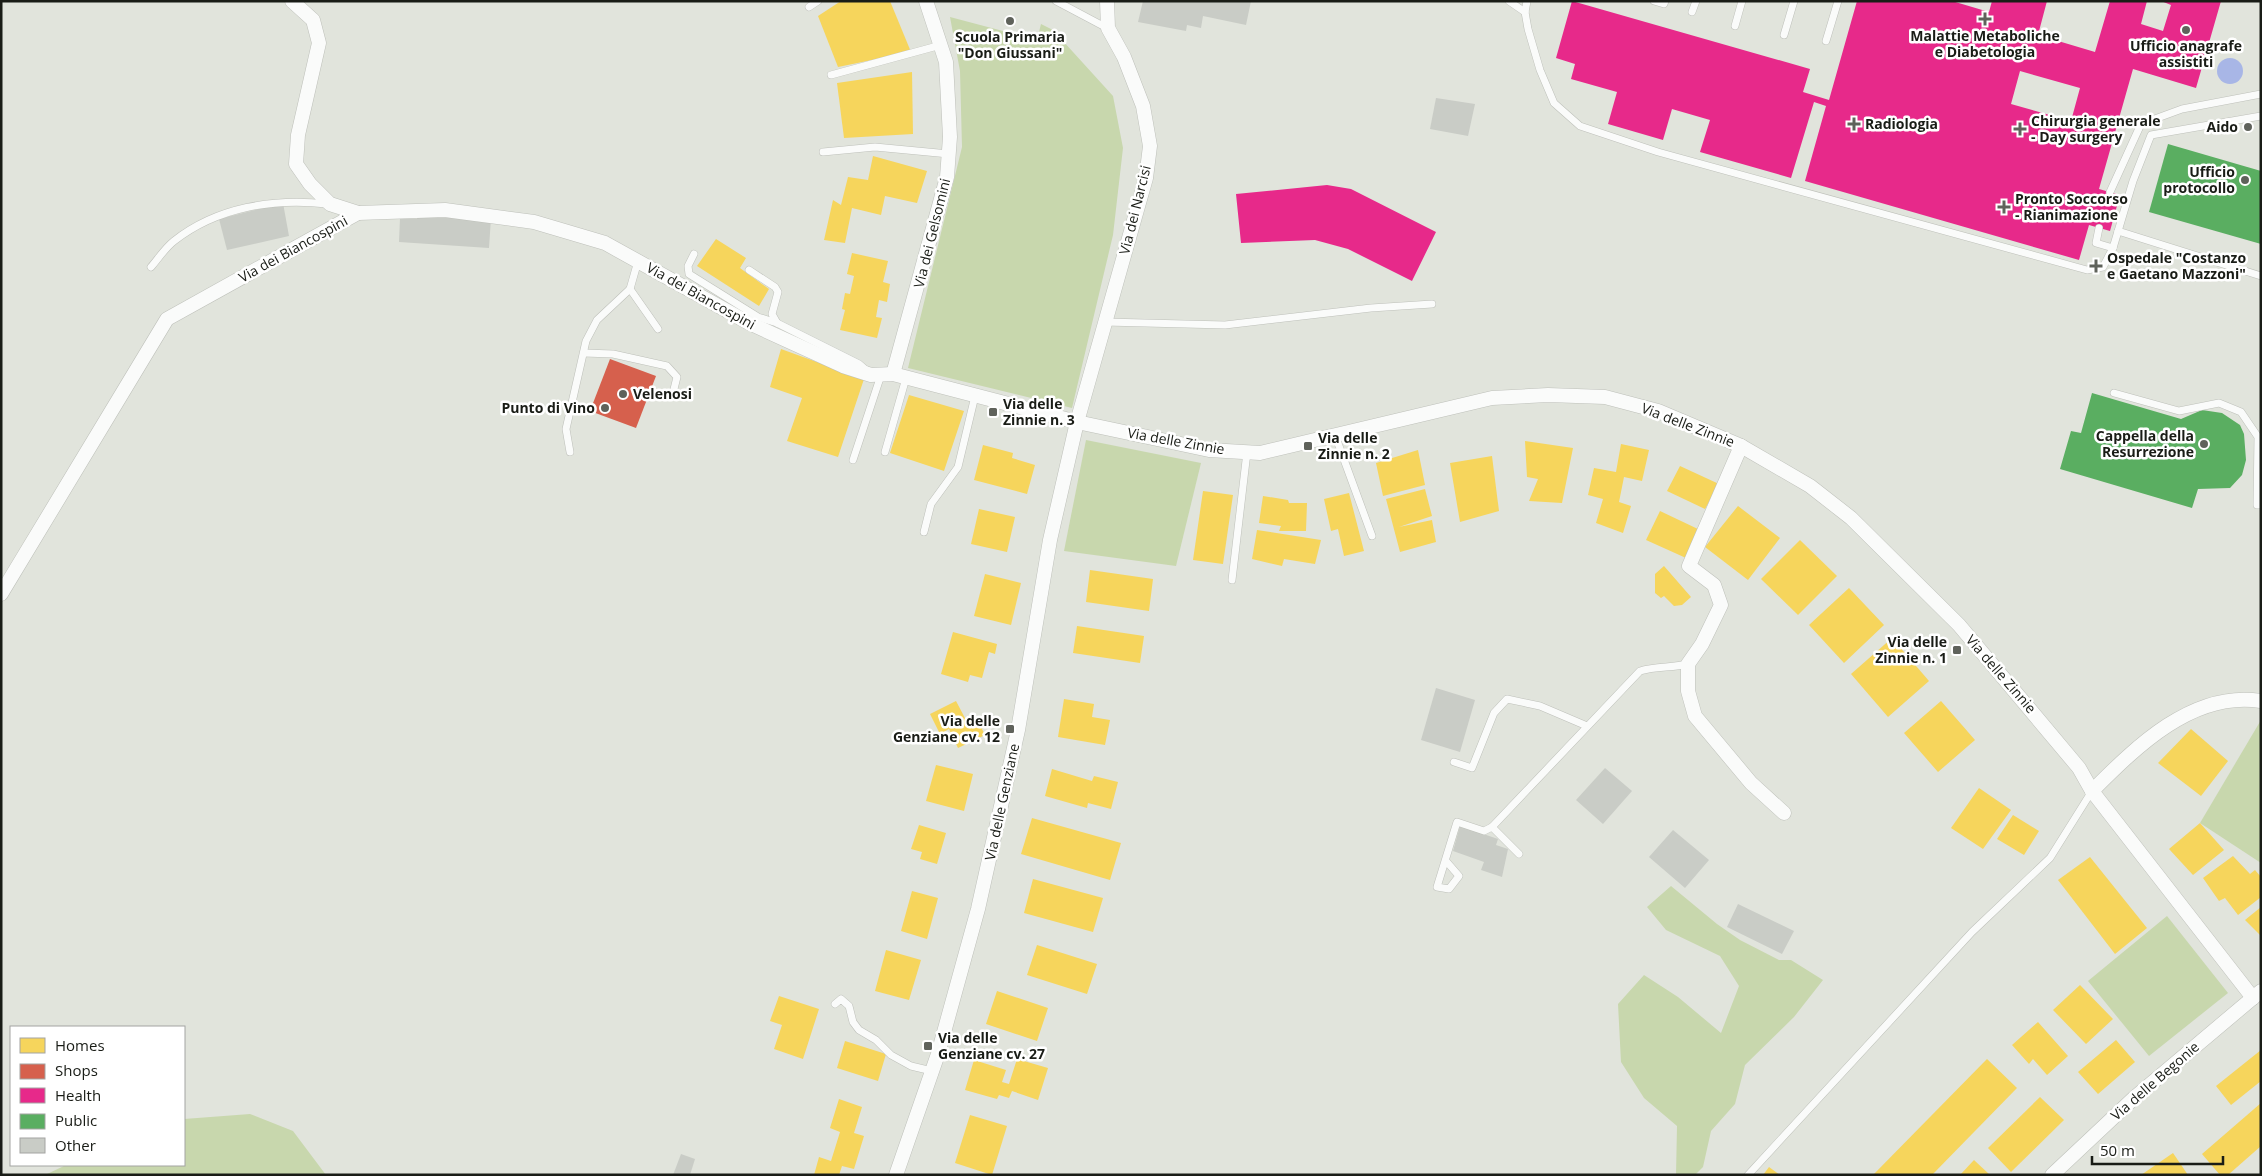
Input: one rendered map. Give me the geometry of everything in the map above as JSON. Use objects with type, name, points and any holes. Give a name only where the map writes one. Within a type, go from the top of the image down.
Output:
[{"type":"street","points":[[292,1],[313,20],[319,43],[298,135],[296,164],[310,184],[330,204],[358,213]]},
{"type":"street","name":"Via dei Gelsomini","points":[[888,376],[940,209],[947,177],[946,62],[926,1]]},
{"type":"street","name":"Via dei Narcisi","points":[[1077,422],[1146,178],[1150,146],[1143,106],[1124,57],[1108,28],[1107,1]]},
{"type":"street","name":"Via dei Biancospini","points":[[1,594],[167,319],[358,213],[445,210],[534,222],[605,243],[749,323],[843,366],[888,376]]},
{"type":"street","name":"Via delle Zinnie","points":[[888,376],[1077,422],[1208,450],[1260,453],[1492,398],[1548,395],[1605,397],[1658,411],[1741,446],[1810,486],[1844,513],[1922,586],[1959,625],[2024,700],[2079,768],[2092,791],[2257,994]]},
{"type":"street","name":"Via delle Genziane","points":[[896,1175],[932,1072],[990,858],[1018,730],[1050,540],[1077,422]]},
{"type":"street","points":[[1741,446],[1689,566],[1714,585],[1721,605],[1702,644],[1688,664],[1688,691],[1695,716],[1751,782],[1784,813]]},
{"type":"street","points":[[2092,791],[2134,750],[2182,716],[2208,706],[2243,698],[2261,701]]},
{"type":"street","name":"Via delle Begonie","points":[[2061,1172],[2134,1098],[2257,994]]},
{"type":"lane","points":[[808,8],[818,1]]},
{"type":"lane","points":[[1056,1],[1108,28]]},
{"type":"lane","points":[[1509,1],[1525,12]]},
{"type":"lane","points":[[1527,1],[1525,12],[1540,70],[1554,103],[1580,126],[1658,152],[2087,270],[2104,267],[2113,248],[2133,181],[2151,135]]},
{"type":"lane","points":[[1654,1],[1664,4],[1665,1]]},
{"type":"lane","points":[[1692,12],[1696,1]]},
{"type":"lane","points":[[1735,26],[1742,1]]},
{"type":"lane","points":[[1784,35],[1794,1]]},
{"type":"lane","points":[[1826,41],[1838,1]]},
{"type":"lane","points":[[831,75],[941,46]]},
{"type":"lane","points":[[2110,192],[2141,124],[2182,109],[2261,94]]},
{"type":"lane","points":[[2151,135],[2261,116]]},
{"type":"lane","points":[[2141,124],[2151,135]]},
{"type":"lane","points":[[823,152],[875,147],[948,154]]},
{"type":"lane","points":[[151,267],[173,242],[211,218],[263,203],[299,201],[330,204]]},
{"type":"lane","points":[[2099,228],[2096,243],[2113,248]]},
{"type":"lane","points":[[2118,231],[2261,276]]},
{"type":"lane","points":[[694,254],[688,266],[689,274],[758,317],[777,323],[859,364],[888,376]]},
{"type":"lane","points":[[570,452],[566,429],[584,352],[597,320],[630,289],[638,261]]},
{"type":"lane","points":[[749,270],[775,287],[778,292],[772,314],[777,323]]},
{"type":"lane","points":[[630,289],[658,329]]},
{"type":"lane","points":[[1105,322],[1224,325],[1371,308],[1432,304]]},
{"type":"lane","points":[[584,352],[613,354],[666,366],[677,377],[672,397]]},
{"type":"lane","points":[[885,452],[888,376]]},
{"type":"lane","points":[[853,460],[888,376]]},
{"type":"lane","points":[[2114,393],[2179,411],[2219,403],[2242,412],[2258,437],[2257,504],[2261,505]]},
{"type":"lane","points":[[924,532],[932,504],[958,467],[976,396]]},
{"type":"lane","points":[[1334,435],[1372,536]]},
{"type":"lane","points":[[1232,580],[1247,452]]},
{"type":"lane","points":[[1446,861],[1457,822],[1484,831],[1492,827],[1640,671],[1649,668],[1672,668],[1688,664]]},
{"type":"lane","points":[[1454,762],[1472,768],[1494,713],[1507,699],[1540,706],[1587,726]]},
{"type":"lane","points":[[1748,1175],[1972,932],[2050,858],[2092,791]]},
{"type":"lane","points":[[1492,827],[1519,854]]},
{"type":"lane","points":[[835,1004],[841,999],[849,1006],[852,1022],[859,1030],[876,1040],[891,1055],[911,1066],[932,1072]]},
{"type":"green space","points":[[950,17],[1037,40],[1041,24],[1053,30],[1113,96],[1123,148],[1113,235],[1072,408],[908,368],[962,147],[960,71]]},
{"type":"green space","points":[[1086,440],[1201,463],[1176,566],[1064,551]]},
{"type":"green space","points":[[2261,720],[2261,863],[2200,823]]},
{"type":"green space","points":[[1671,886],[1717,924],[1740,940],[1779,960],[1791,960],[1823,980],[1794,1017],[1745,1065],[1735,1104],[1711,1131],[1703,1167],[1695,1175],[1676,1175],[1677,1126],[1644,1098],[1621,1062],[1618,1004],[1644,975],[1678,997],[1721,1033],[1739,986],[1720,956],[1666,930],[1647,907]]},
{"type":"green space","points":[[2167,916],[2228,993],[2149,1056],[2088,981]]},
{"type":"green space","points":[[250,1114],[293,1131],[326,1175],[45,1175],[64,1166],[185,1166],[185,1119]]},
{"type":"water","points":[[2230,58],[2239,62],[2243,71],[2239,80],[2230,84],[2221,80],[2217,71],[2221,62]]},
{"type":"building: Homes","points":[[841,1],[890,1],[911,52],[838,67],[818,16]]},
{"type":"building: Homes","points":[[912,72],[913,134],[844,138],[837,83]]},
{"type":"building: Homes","points":[[873,156],[927,171],[917,203],[885,196],[881,215],[852,208],[845,243],[824,240],[833,200],[841,205],[848,177],[868,180]]},
{"type":"building: Homes","points":[[716,239],[746,258],[740,268],[769,289],[759,306],[697,266]]},
{"type":"building: Homes","points":[[852,253],[888,261],[883,282],[890,284],[887,302],[879,300],[876,317],[882,318],[877,338],[840,330],[845,310],[842,309],[845,293],[850,294],[854,276],[847,274]]},
{"type":"building: Homes","points":[[781,349],[864,379],[838,457],[787,441],[802,398],[770,387]]},
{"type":"building: Homes","points":[[909,395],[964,411],[944,471],[890,453]]},
{"type":"building: Homes","points":[[1525,441],[1573,448],[1562,503],[1529,501],[1538,479],[1527,477]]},
{"type":"building: Homes","points":[[1621,444],[1649,450],[1642,481],[1624,477],[1619,502],[1631,506],[1623,533],[1596,523],[1603,499],[1588,495],[1594,468],[1616,472]]},
{"type":"building: Homes","points":[[983,445],[1013,453],[1012,458],[1035,465],[1027,494],[974,480]]},
{"type":"building: Homes","points":[[1418,450],[1425,485],[1383,496],[1376,463]]},
{"type":"building: Homes","points":[[1492,456],[1499,511],[1460,522],[1450,463]]},
{"type":"building: Homes","points":[[1680,466],[1719,484],[1705,509],[1667,491]]},
{"type":"building: Homes","points":[[1425,489],[1432,516],[1399,527],[1432,520],[1436,542],[1400,552],[1386,499]]},
{"type":"building: Homes","points":[[1203,491],[1233,495],[1223,564],[1193,560]]},
{"type":"building: Homes","points":[[1349,493],[1364,551],[1344,556],[1338,529],[1331,531],[1324,499]]},
{"type":"building: Homes","points":[[1263,496],[1288,500],[1289,503],[1307,503],[1306,531],[1279,531],[1281,526],[1259,523]]},
{"type":"building: Homes","points":[[1738,506],[1780,538],[1748,580],[1705,547]]},
{"type":"building: Homes","points":[[979,509],[1015,517],[1007,552],[971,544]]},
{"type":"building: Homes","points":[[1660,511],[1700,530],[1686,558],[1646,540]]},
{"type":"building: Homes","points":[[1257,530],[1321,540],[1315,564],[1284,559],[1282,566],[1252,559]]},
{"type":"building: Homes","points":[[1800,540],[1837,576],[1798,615],[1761,579]]},
{"type":"building: Homes","points":[[1664,566],[1691,597],[1682,605],[1674,606],[1664,596],[1661,598],[1655,593],[1655,574]]},
{"type":"building: Homes","points":[[1090,570],[1153,579],[1149,611],[1086,602]]},
{"type":"building: Homes","points":[[985,574],[1021,583],[1011,625],[974,616]]},
{"type":"building: Homes","points":[[1849,588],[1884,625],[1844,663],[1809,625]]},
{"type":"building: Homes","points":[[1077,626],[1144,636],[1140,663],[1073,653]]},
{"type":"building: Homes","points":[[953,632],[997,644],[995,654],[989,652],[982,678],[970,675],[968,682],[941,674]]},
{"type":"building: Homes","points":[[1892,638],[1929,681],[1888,717],[1851,674]]},
{"type":"building: Homes","points":[[1064,699],[1094,704],[1092,717],[1110,720],[1105,745],[1058,737]]},
{"type":"building: Homes","points":[[956,701],[966,720],[975,715],[985,735],[958,748],[949,729],[940,734],[930,714]]},
{"type":"building: Homes","points":[[1941,701],[1975,740],[1938,772],[1904,733]]},
{"type":"building: Homes","points":[[2191,729],[2228,761],[2201,796],[2158,763]]},
{"type":"building: Homes","points":[[936,765],[973,774],[964,811],[926,801]]},
{"type":"building: Homes","points":[[1052,769],[1092,781],[1094,776],[1118,782],[1111,809],[1088,803],[1087,808],[1045,796]]},
{"type":"building: Homes","points":[[1979,788],[2011,810],[1983,849],[1951,828]]},
{"type":"building: Homes","points":[[2013,815],[2039,831],[2024,855],[1997,839]]},
{"type":"building: Homes","points":[[1032,818],[1121,843],[1110,880],[1021,854]]},
{"type":"building: Homes","points":[[2200,823],[2224,850],[2193,875],[2169,849]]},
{"type":"building: Homes","points":[[919,825],[946,833],[937,864],[920,859],[922,852],[911,849]]},
{"type":"building: Homes","points":[[2233,856],[2250,874],[2255,870],[2261,877],[2261,897],[2238,915],[2225,898],[2219,901],[2203,878]]},
{"type":"building: Homes","points":[[2090,857],[2147,928],[2115,954],[2058,880]]},
{"type":"building: Homes","points":[[1033,879],[1103,898],[1093,932],[1024,913]]},
{"type":"building: Homes","points":[[912,891],[938,898],[927,939],[901,931]]},
{"type":"building: Homes","points":[[2261,907],[2261,936],[2245,920]]},
{"type":"building: Homes","points":[[1037,945],[1097,964],[1087,994],[1027,975]]},
{"type":"building: Homes","points":[[886,950],[921,960],[909,1000],[875,991]]},
{"type":"building: Homes","points":[[2080,985],[2113,1019],[2086,1044],[2053,1010]]},
{"type":"building: Homes","points":[[997,991],[1048,1008],[1037,1041],[986,1024]]},
{"type":"building: Homes","points":[[779,996],[819,1009],[803,1059],[774,1049],[782,1025],[770,1021]]},
{"type":"building: Homes","points":[[2038,1022],[2068,1056],[2047,1075],[2033,1059],[2029,1064],[2012,1045]]},
{"type":"building: Homes","points":[[2116,1040],[2135,1062],[2098,1094],[2078,1072]]},
{"type":"building: Homes","points":[[845,1041],[886,1054],[878,1081],[837,1068]]},
{"type":"building: Homes","points":[[2261,1050],[2261,1081],[2231,1105],[2216,1086]]},
{"type":"building: Homes","points":[[1017,1059],[1048,1068],[1038,1100],[1012,1091],[1009,1098],[999,1095],[997,1099],[965,1090],[974,1060],[1006,1070],[1002,1082],[1009,1084]]},
{"type":"building: Homes","points":[[1987,1059],[2017,1088],[1932,1175],[1873,1175]]},
{"type":"building: Homes","points":[[2040,1097],[2064,1120],[2011,1172],[1988,1148]]},
{"type":"building: Homes","points":[[839,1099],[862,1107],[854,1133],[864,1136],[854,1169],[842,1166],[839,1175],[814,1175],[819,1157],[831,1161],[840,1132],[830,1128]]},
{"type":"building: Homes","points":[[2261,1103],[2261,1146],[2228,1175],[2220,1175],[2202,1154]]},
{"type":"building: Homes","points":[[970,1115],[1007,1126],[992,1175],[955,1163]]},
{"type":"building: Homes","points":[[2173,1153],[2188,1175],[2141,1175]]},
{"type":"building: Homes","points":[[1974,1160],[1990,1175],[1960,1175]]},
{"type":"building: Homes","points":[[1769,1167],[1780,1175],[1763,1175]]},
{"type":"building: Shops","name":"Velenosi","points":[[610,359],[656,376],[636,428],[590,411]]},
{"type":"building: Health","points":[[1572,1],[1810,69],[1803,92],[1829,100],[1857,1],[1952,1],[1989,12],[1992,1],[2047,1],[2038,35],[2095,52],[2110,1],[2147,1],[2141,24],[2163,31],[2171,5],[2161,1],[2221,1],[2196,88],[2133,69],[2099,189],[2120,195],[2110,231],[2089,225],[2079,260],[1805,181],[1826,106],[1814,102],[1791,178],[1700,152],[1710,120],[1672,109],[1663,140],[1608,124],[1617,92],[1571,79],[1575,64],[1556,58]],"holes":[[[2020,71],[2080,88],[2071,121],[2011,104]]]},
{"type":"building: Health","points":[[1327,185],[1351,189],[1436,232],[1412,281],[1348,249],[1315,240],[1241,243],[1236,194]]},
{"type":"building: Public","points":[[2168,144],[2261,171],[2261,244],[2149,212]]},
{"type":"building: Public","points":[[2092,393],[2181,419],[2202,410],[2222,413],[2240,425],[2244,434],[2246,460],[2242,475],[2230,488],[2198,489],[2192,508],[2060,469],[2071,431],[2081,433]]},
{"type":"building: Other","points":[[1143,1],[1251,1],[1246,25],[1203,16],[1201,28],[1187,25],[1186,31],[1138,22]]},
{"type":"building: Other","points":[[1436,98],[1475,104],[1468,136],[1430,129]]},
{"type":"building: Other","points":[[283,203],[289,236],[227,250],[219,219]]},
{"type":"building: Other","points":[[418,213],[491,218],[489,248],[399,242],[400,218],[417,219]]},
{"type":"building: Other","points":[[1436,688],[1475,700],[1460,752],[1421,740]]},
{"type":"building: Other","points":[[1605,768],[1632,791],[1603,824],[1576,800]]},
{"type":"building: Other","points":[[1460,826],[1498,839],[1496,845],[1508,849],[1502,877],[1481,870],[1484,862],[1453,851]]},
{"type":"building: Other","points":[[1673,830],[1709,860],[1685,888],[1649,857]]},
{"type":"building: Other","points":[[1738,904],[1794,931],[1782,954],[1727,927]]},
{"type":"building: Other","points":[[681,1154],[695,1159],[690,1175],[673,1175]]},
{"type":"place","name":"Malattie Metaboliche e Diabetologia","points":[[1985,19]]},
{"type":"place","name":"Scuola Primaria \"Don Giussani\"","points":[[1010,21]]},
{"type":"place","name":"Ufficio anagrafe assistiti","points":[[2186,30]]},
{"type":"place","name":"Radiologia","points":[[1854,124]]},
{"type":"place","name":"Aido","points":[[2248,127]]},
{"type":"place","name":"Chirurgia generale - Day surgery","points":[[2020,129]]},
{"type":"place","name":"Ufficio protocollo","points":[[2245,180]]},
{"type":"place","name":"Pronto Soccorso - Rianimazione","points":[[2004,207]]},
{"type":"place","name":"Ospedale \"Costanzo e Gaetano Mazzoni\"","points":[[2096,266]]},
{"type":"place","name":"Velenosi","points":[[623,394]]},
{"type":"place","name":"Punto di Vino","points":[[605,408]]},
{"type":"place","name":"Via delle Zinnie n. 3","points":[[993,412]]},
{"type":"place","name":"Cappella della Resurrezione","points":[[2204,444]]},
{"type":"place","name":"Via delle Zinnie n. 2","points":[[1308,446]]},
{"type":"place","name":"Via delle Zinnie n. 1","points":[[1957,650]]},
{"type":"place","name":"Via delle Genziane cv. 12","points":[[1010,729]]},
{"type":"place","name":"Via delle Genziane cv. 27","points":[[928,1046]]}]
